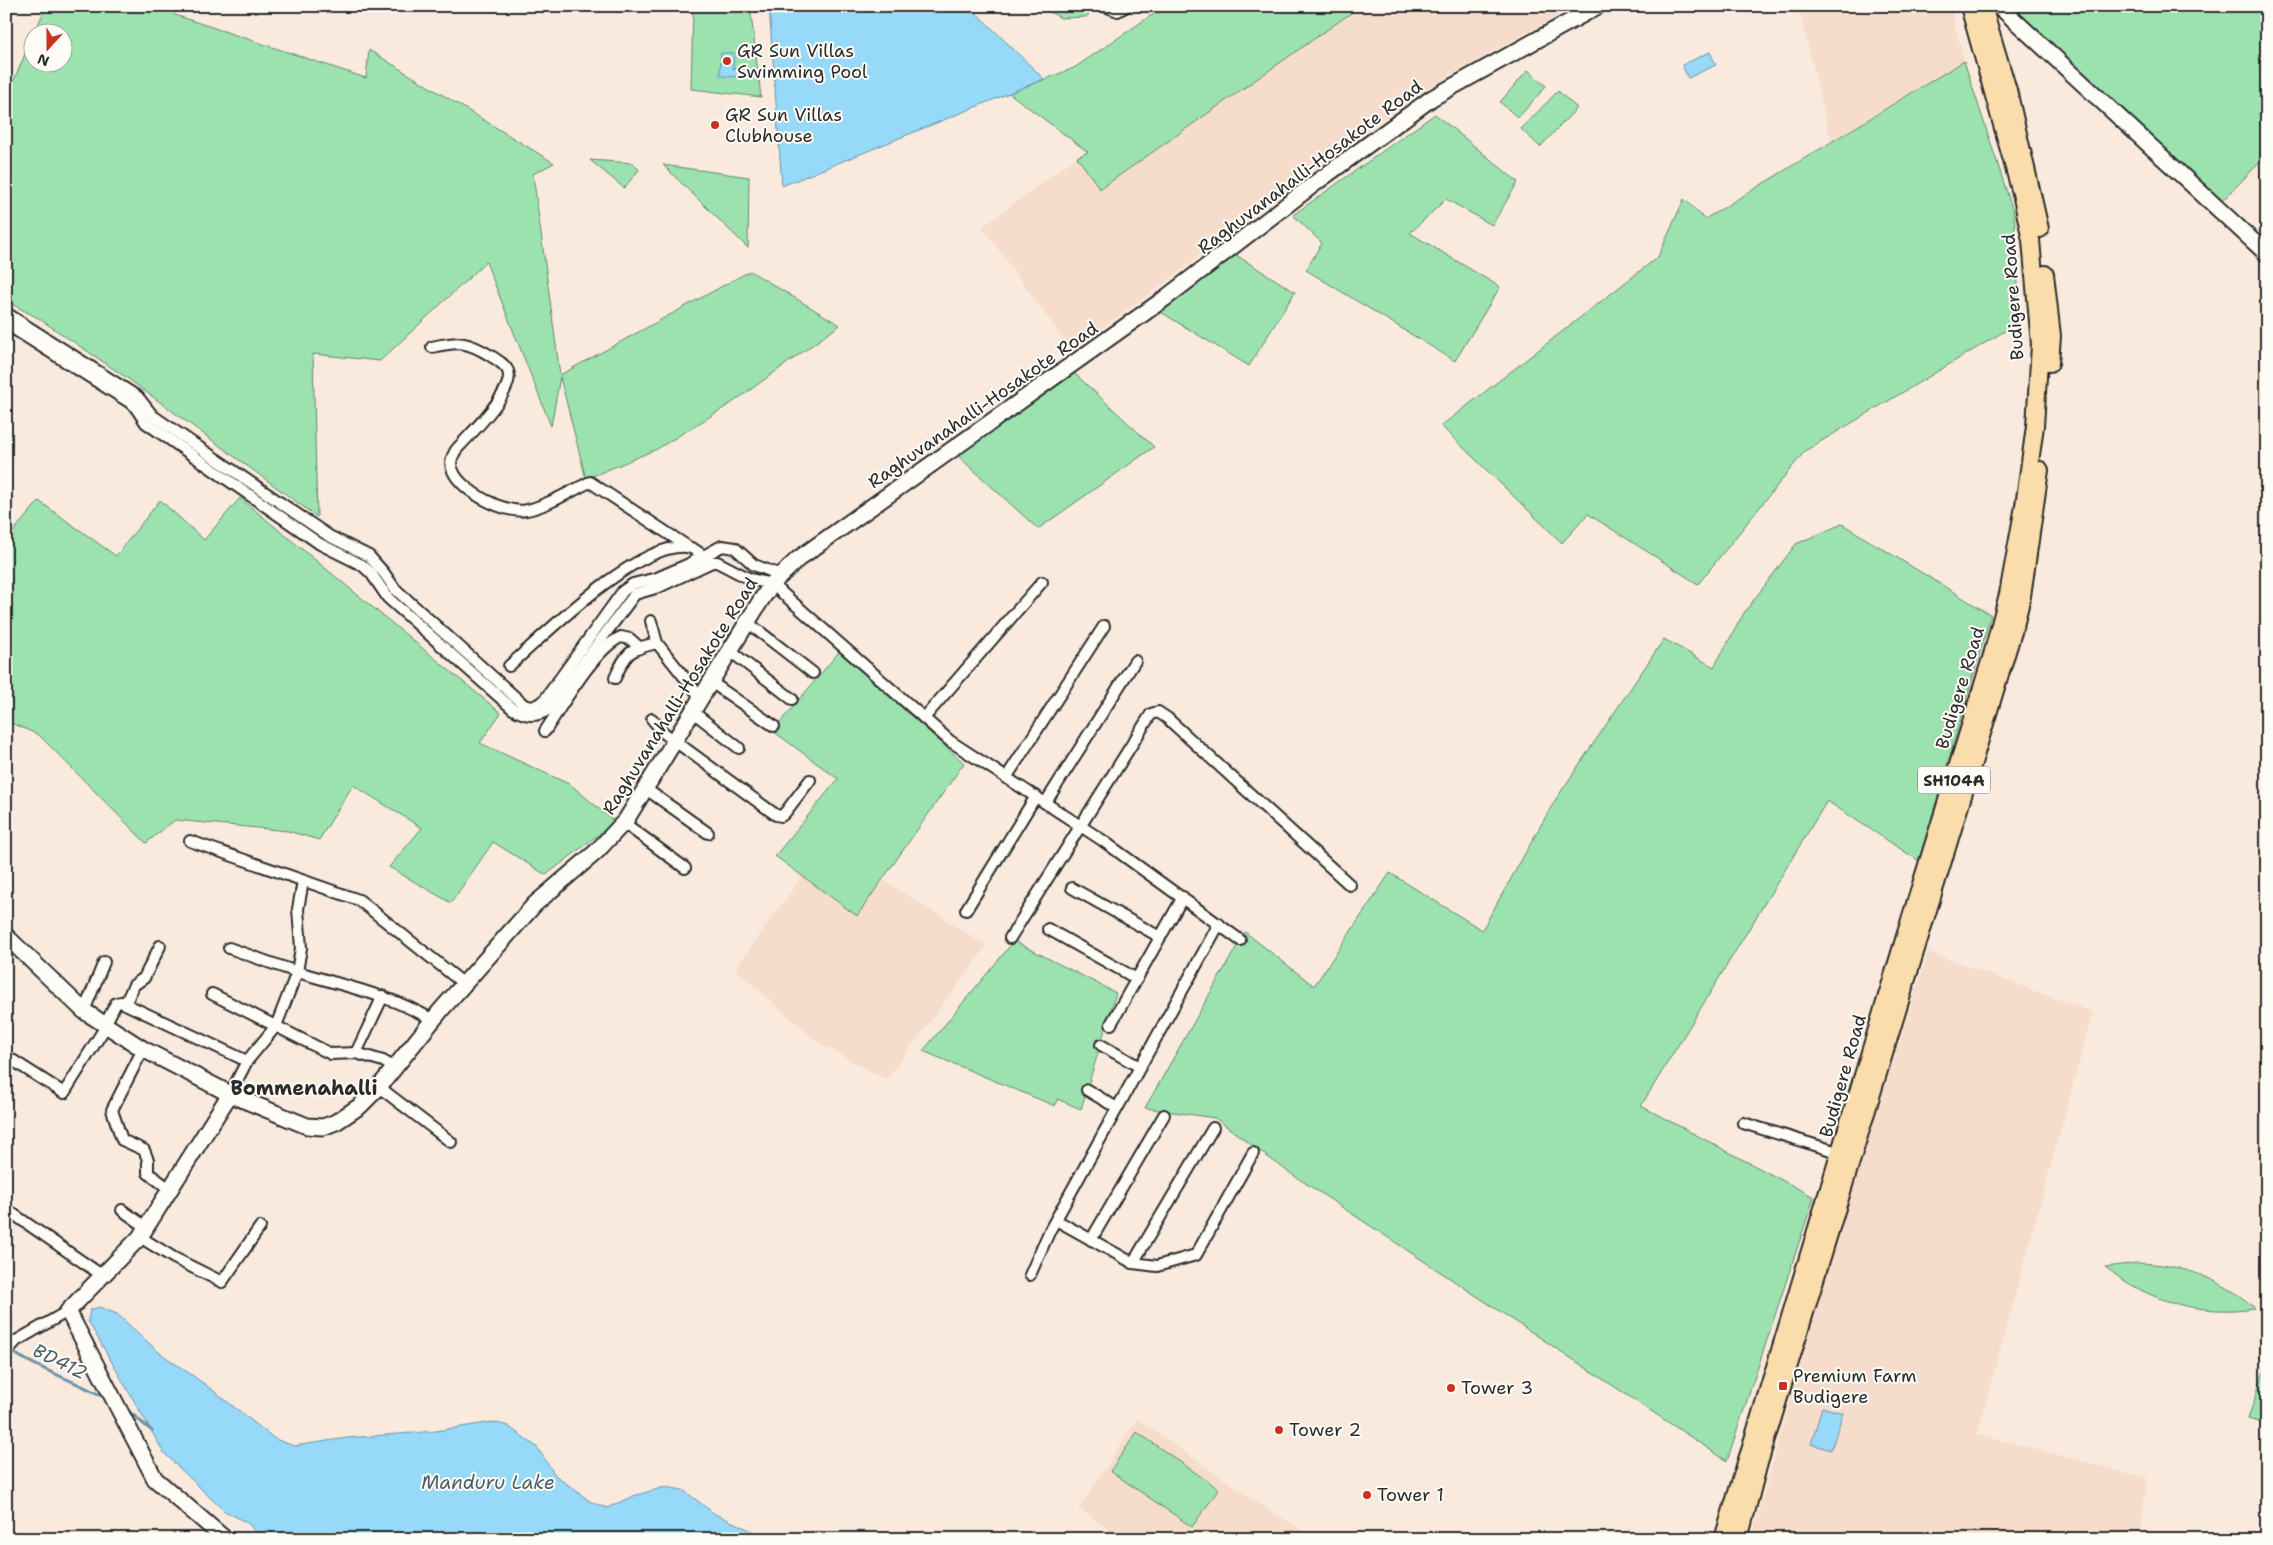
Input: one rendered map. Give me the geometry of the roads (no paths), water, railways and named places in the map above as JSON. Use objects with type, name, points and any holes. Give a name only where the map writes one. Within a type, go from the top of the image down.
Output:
[{"type":"main road","name":"Raghuvanahalli-Hosakote Road","points":[[6,936],[84,1011],[143,1049],[230,1094],[307,1126],[323,1127],[336,1122],[360,1106],[379,1086],[433,1020],[535,904],[596,852],[624,823],[676,742],[747,622],[776,579],[798,559],[1164,299],[1318,181],[1432,98],[1598,6]]},
{"type":"main road","name":"Budigere Road","points":[[1739,1539],[1836,1191],[1841,1153],[1906,933],[1992,655],[2006,603],[2024,506],[2034,426],[2040,344],[2029,230],[2019,184],[1969,6]]},
{"type":"main road","name":"Budigere Road","points":[[1723,1539],[1918,937],[2014,631],[2022,596],[2036,506],[2052,336],[2040,224],[2008,90],[1983,6]]},
{"type":"main road","points":[[1999,6],[2267,254]]},
{"type":"main road","points":[[225,1539],[155,1479],[68,1311],[143,1232],[230,1094]]},
{"type":"street","points":[[1104,6],[1118,11],[1127,6]]},
{"type":"street","points":[[6,313],[138,397],[152,414],[320,544],[362,565],[388,598],[513,709],[528,716],[536,711],[627,587],[706,560],[716,548],[726,545],[734,548],[754,565],[776,579],[950,741],[1046,802],[1183,897],[1240,940]]},
{"type":"street","points":[[6,324],[134,405],[146,423],[329,536],[368,556],[384,573],[395,589],[524,705],[536,711]]},
{"type":"street","points":[[432,347],[455,342],[474,345],[501,362],[508,370],[510,381],[505,391],[456,450],[451,459],[452,470],[455,475],[470,489],[493,504],[514,512],[528,510],[590,482],[706,560],[717,562],[750,579],[776,579]]},
{"type":"street","points":[[509,666],[614,575],[661,549],[687,546]]},
{"type":"street","points":[[924,718],[1042,582]]},
{"type":"street","points":[[388,598],[395,589]]},
{"type":"street","points":[[651,620],[657,643],[701,698]]},
{"type":"street","points":[[747,622],[813,673]]},
{"type":"street","points":[[1006,778],[1104,626]]},
{"type":"street","points":[[546,731],[586,672],[607,645],[621,637],[630,639],[639,647]]},
{"type":"street","points":[[615,678],[624,657],[639,647],[657,643]]},
{"type":"street","points":[[729,650],[792,699]]},
{"type":"street","points":[[1046,802],[1135,661]]},
{"type":"street","points":[[711,682],[774,726]]},
{"type":"street","points":[[693,712],[739,748]]},
{"type":"street","points":[[1010,938],[1151,714],[1158,712],[1167,718],[1350,885]]},
{"type":"street","points":[[652,719],[664,733],[776,815],[781,816],[784,814],[810,780]]},
{"type":"street","points":[[646,788],[708,833]]},
{"type":"street","points":[[966,910],[1036,796]]},
{"type":"street","points":[[624,823],[685,868]]},
{"type":"street","points":[[190,841],[359,900],[464,984]]},
{"type":"street","points":[[230,1094],[247,1061],[276,1026],[297,972],[301,948],[298,909],[303,881]]},
{"type":"street","points":[[1072,888],[1160,937]]},
{"type":"street","points":[[1111,1024],[1183,897]]},
{"type":"street","points":[[1030,1275],[1056,1220],[1219,924]]},
{"type":"street","points":[[1048,929],[1137,979]]},
{"type":"street","points":[[125,1004],[133,988],[144,978],[160,946]]},
{"type":"street","points":[[229,948],[297,972],[383,996],[407,1005],[433,1020]]},
{"type":"street","points":[[84,1011],[104,962]]},
{"type":"street","points":[[212,994],[331,1054],[356,1054],[382,1061],[395,1068]]},
{"type":"street","points":[[356,1054],[383,996]]},
{"type":"street","points":[[6,1056],[64,1093],[106,1026],[116,1003],[125,1004],[247,1061]]},
{"type":"street","points":[[1101,1045],[1140,1067]]},
{"type":"street","points":[[143,1049],[112,1110],[122,1140],[144,1150],[148,1160],[148,1173],[169,1188]]},
{"type":"street","points":[[379,1086],[451,1142]]},
{"type":"street","points":[[1087,1090],[1117,1108]]},
{"type":"street","points":[[1091,1240],[1164,1115]]},
{"type":"street","points":[[1743,1123],[1841,1153]]},
{"type":"street","points":[[1132,1263],[1213,1128]]},
{"type":"street","points":[[1056,1220],[1132,1263],[1157,1266],[1196,1255],[1253,1153]]},
{"type":"street","points":[[6,1210],[103,1276]]},
{"type":"street","points":[[122,1210],[143,1232],[174,1258],[222,1282],[260,1227]]},
{"type":"street","points":[[6,1354],[16,1341],[68,1311]]},
{"type":"water","points":[[769,6],[969,6],[1044,79],[782,186]]},
{"type":"water","points":[[1710,52],[1716,65],[1688,78],[1682,65]]},
{"type":"water","name":"GR Sun Villas Swimming Pool","points":[[721,53],[734,53],[733,69],[741,69],[740,77],[720,76]]},
{"type":"water","name":"Manduru Lake","points":[[99,1307],[117,1314],[160,1353],[206,1385],[275,1439],[294,1446],[347,1438],[436,1431],[493,1422],[508,1426],[537,1447],[555,1475],[591,1502],[607,1508],[633,1496],[665,1487],[683,1490],[715,1514],[770,1539],[260,1539],[249,1524],[223,1510],[164,1453],[88,1321],[90,1310]]},
{"type":"water","points":[[1822,1407],[1843,1413],[1831,1450],[1811,1444]]},
{"type":"waterway","name":"BD412","points":[[11,1351],[33,1364],[104,1397]]},
{"type":"waterway","name":"BD412","points":[[126,1409],[152,1431]]},
{"type":"place","name":"GR Sun Villas Swimming Pool","points":[[727,61]]},
{"type":"place","name":"GR Sun Villas Clubhouse","points":[[715,125]]},
{"type":"place","name":"Premium Farm Budigere","points":[[1783,1386]]},
{"type":"place","name":"Tower 3","points":[[1451,1388]]},
{"type":"place","name":"Tower 2","points":[[1279,1430]]},
{"type":"place","name":"Tower 1","points":[[1367,1495]]},
{"type":"district","name":"Bommenahalli","points":[[304,1088]]}]
